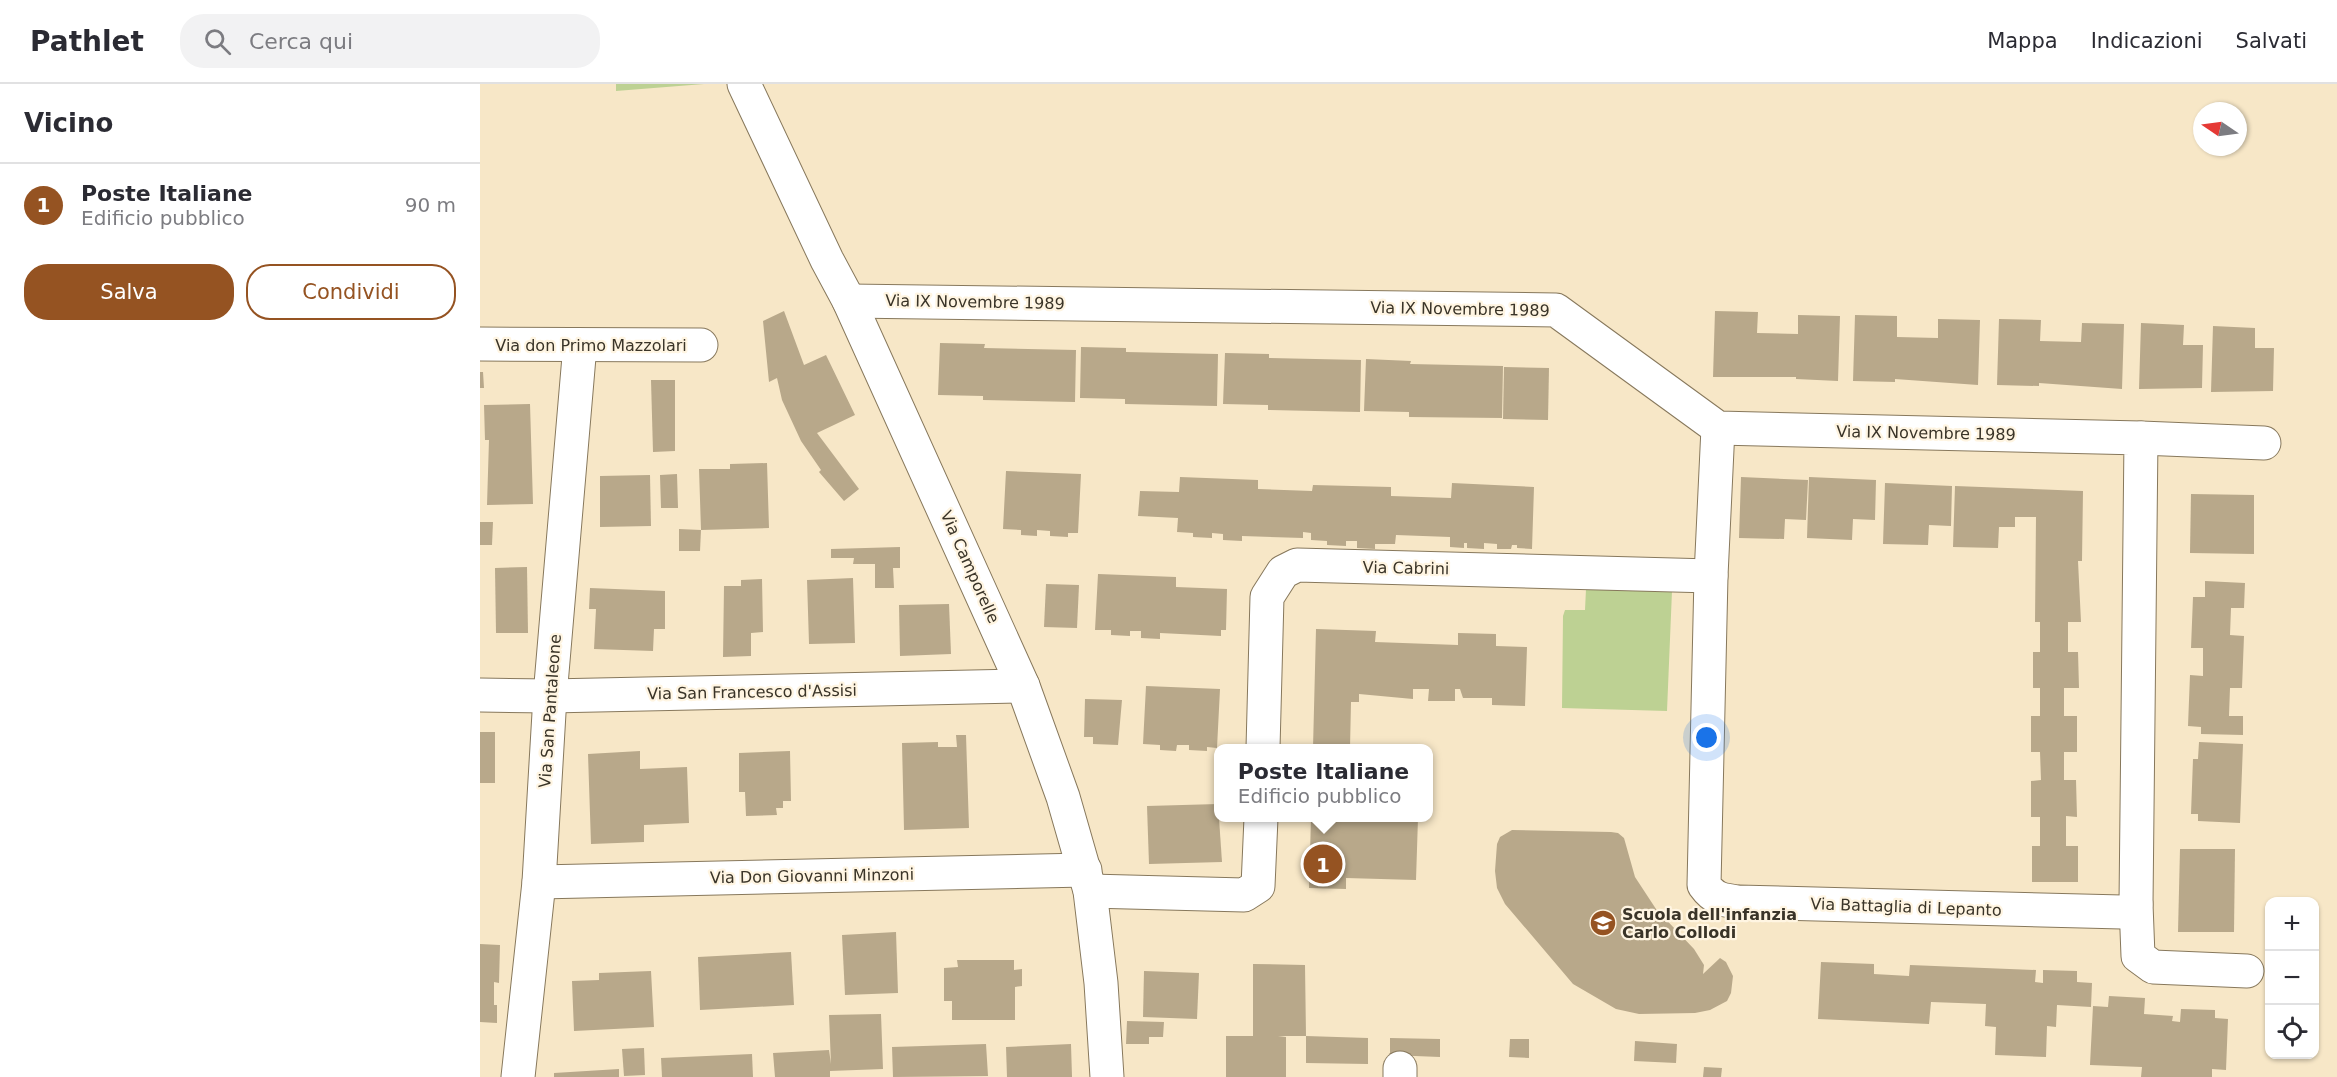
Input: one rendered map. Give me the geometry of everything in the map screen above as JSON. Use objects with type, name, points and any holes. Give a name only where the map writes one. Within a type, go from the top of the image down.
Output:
[{"type":"street","name":"Via Camporelle","points":[[744,84],[827,260],[849,301],[1023,686],[1088,881],[1101,983],[1107,1077]]},
{"type":"street","name":"Via IX Novembre 1989","points":[[849,301],[1556,310],[1718,428],[2264,443]]},
{"type":"street","name":"Via don Primo Mazzolari","points":[[480,344],[701,345]]},
{"type":"street","name":"Via San Pantaleone","points":[[518,1077],[539,882],[550,696],[580,345]]},
{"type":"street","name":"Via Battaglia di Lepanto","points":[[1718,428],[1711,576],[1704,885],[1711,895],[1719,900],[1738,902],[2122,912],[2130,910],[2136,904]]},
{"type":"street","points":[[2141,438],[2136,947],[2143,963],[2153,967],[2247,971]]},
{"type":"street","name":"Via Cabrini","points":[[1263,744],[1267,597],[1283,572],[1297,566],[1711,576]]},
{"type":"street","name":"Via San Francesco d'Assisi","points":[[480,695],[550,696],[1023,686]]},
{"type":"street","points":[[1088,881],[1244,896],[1258,886],[1261,822]]},
{"type":"street","name":"Via Don Giovanni Minzoni","points":[[539,882],[1088,881]]},
{"type":"green space","points":[[616,84],[704,84],[616,91]]},
{"type":"green space","points":[[1586,589],[1672,591],[1667,711],[1562,708],[1563,616],[1565,610],[1585,610]]},
{"type":"building","points":[[784,311],[804,365],[826,355],[855,415],[817,433],[859,489],[844,501],[819,472],[821,470],[801,441],[782,400],[777,378],[769,382],[763,321]]},
{"type":"building","points":[[1715,311],[1758,312],[1757,333],[1798,334],[1798,315],[1840,316],[1838,381],[1796,379],[1796,377],[1713,377]]},
{"type":"building","points":[[1855,315],[1897,316],[1897,337],[1938,338],[1938,319],[1980,320],[1978,385],[1895,379],[1895,382],[1853,381]]},
{"type":"building","points":[[1999,319],[2041,320],[2040,341],[2081,342],[2082,323],[2124,324],[2122,389],[2039,383],[2039,386],[1997,385]]},
{"type":"building","points":[[2141,323],[2184,325],[2183,345],[2203,345],[2202,388],[2139,389]]},
{"type":"building","points":[[2213,326],[2255,328],[2255,348],[2274,348],[2273,391],[2211,392]]},
{"type":"building","points":[[940,343],[985,344],[984,348],[1076,350],[1075,402],[983,400],[983,396],[938,395]]},
{"type":"building","points":[[1081,347],[1126,348],[1126,352],[1218,354],[1217,406],[1125,404],[1125,399],[1080,398]]},
{"type":"building","points":[[1225,353],[1269,354],[1269,358],[1361,360],[1360,412],[1268,410],[1268,405],[1223,404]]},
{"type":"building","points":[[1366,359],[1411,361],[1410,364],[1503,366],[1502,418],[1409,417],[1409,412],[1364,411]]},
{"type":"building","points":[[1504,367],[1549,368],[1548,420],[1503,419]]},
{"type":"building","points":[[480,372],[483,372],[484,388],[480,388]]},
{"type":"building","points":[[651,380],[675,380],[675,451],[653,452]]},
{"type":"building","points":[[530,404],[533,504],[487,505],[489,440],[485,440],[484,405]]},
{"type":"building","points":[[767,463],[769,528],[701,530],[699,469],[730,469],[730,464]]},
{"type":"building","points":[[1006,471],[1081,474],[1078,533],[1068,533],[1068,537],[1050,536],[1050,531],[1037,530],[1037,536],[1021,535],[1021,530],[1003,529]]},
{"type":"building","points":[[677,474],[678,508],[661,508],[660,475]]},
{"type":"building","points":[[650,475],[651,526],[600,527],[600,476]]},
{"type":"building","points":[[1180,477],[1258,480],[1258,489],[1312,491],[1313,485],[1391,487],[1391,496],[1451,498],[1452,483],[1534,487],[1532,549],[1517,548],[1517,545],[1512,545],[1511,549],[1497,549],[1497,544],[1484,543],[1484,549],[1467,548],[1467,543],[1464,543],[1464,548],[1450,547],[1450,537],[1396,535],[1395,544],[1375,544],[1375,549],[1357,548],[1357,541],[1346,541],[1346,546],[1327,545],[1327,541],[1311,540],[1311,533],[1303,532],[1303,538],[1242,536],[1242,541],[1223,540],[1223,534],[1212,533],[1212,538],[1193,537],[1193,533],[1177,532],[1178,518],[1138,516],[1140,491],[1179,492]]},
{"type":"building","points":[[1741,477],[1808,480],[1806,520],[1785,519],[1784,539],[1739,538]]},
{"type":"building","points":[[1809,477],[1876,480],[1875,520],[1853,519],[1852,540],[1807,538]]},
{"type":"building","points":[[1885,483],[1952,486],[1951,526],[1929,525],[1928,545],[1883,544]]},
{"type":"building","points":[[1955,486],[2083,491],[2082,561],[2078,561],[2081,622],[2068,622],[2068,652],[2078,652],[2079,688],[2064,688],[2064,716],[2077,716],[2077,752],[2064,752],[2064,780],[2076,780],[2077,817],[2066,816],[2066,846],[2078,846],[2078,882],[2032,882],[2032,846],[2040,846],[2040,817],[2031,817],[2031,781],[2041,780],[2040,752],[2031,752],[2031,716],[2040,716],[2040,688],[2033,688],[2033,652],[2040,652],[2040,622],[2035,622],[2036,517],[2015,517],[2015,527],[1999,527],[1998,548],[1953,547]]},
{"type":"building","points":[[2191,494],[2254,495],[2254,554],[2190,553]]},
{"type":"building","points":[[480,522],[493,522],[492,545],[480,545]]},
{"type":"building","points":[[679,529],[701,530],[700,551],[679,551]]},
{"type":"building","points":[[900,547],[900,568],[893,568],[894,588],[875,588],[875,564],[853,564],[854,558],[831,558],[831,549]]},
{"type":"building","points":[[527,567],[528,633],[496,633],[495,568]]},
{"type":"building","points":[[1098,574],[1176,577],[1176,587],[1227,589],[1226,630],[1221,630],[1221,636],[1160,633],[1160,639],[1141,638],[1141,631],[1130,631],[1130,636],[1111,635],[1111,630],[1095,630]]},
{"type":"building","points":[[853,578],[855,643],[809,644],[807,580]]},
{"type":"building","points":[[762,579],[763,632],[751,633],[751,656],[723,657],[724,586],[741,586],[741,580]]},
{"type":"building","points":[[2205,581],[2245,583],[2244,608],[2231,608],[2230,635],[2244,636],[2242,688],[2230,688],[2229,716],[2243,716],[2243,735],[2201,734],[2201,727],[2188,726],[2190,675],[2203,676],[2203,648],[2191,648],[2193,597],[2205,597]]},
{"type":"building","points":[[1046,584],[1079,585],[1077,628],[1044,627]]},
{"type":"building","points":[[590,588],[665,591],[665,629],[654,629],[653,651],[594,649],[596,609],[589,609]]},
{"type":"building","points":[[949,604],[951,654],[900,656],[899,605]]},
{"type":"building","points":[[1316,629],[1376,631],[1375,642],[1458,645],[1458,633],[1496,634],[1496,646],[1527,647],[1525,706],[1492,705],[1492,698],[1463,698],[1460,689],[1455,689],[1455,701],[1428,701],[1429,689],[1413,689],[1413,699],[1359,694],[1359,702],[1351,702],[1350,744],[1313,744]]},
{"type":"building","points":[[1146,686],[1220,689],[1217,744],[1214,744],[1214,748],[1207,747],[1207,751],[1189,750],[1189,745],[1177,745],[1176,751],[1160,750],[1160,745],[1143,744]]},
{"type":"building","points":[[1085,699],[1122,700],[1118,745],[1093,744],[1093,737],[1084,737]]},
{"type":"building","points":[[480,732],[495,732],[495,783],[480,783]]},
{"type":"building","points":[[956,735],[966,735],[969,828],[904,830],[902,743],[938,742],[938,747],[957,747]]},
{"type":"building","points":[[2199,742],[2243,744],[2240,823],[2198,821],[2198,814],[2191,814],[2193,759],[2198,759]]},
{"type":"building","points":[[640,751],[640,769],[687,767],[689,823],[644,825],[644,842],[591,844],[588,754]]},
{"type":"building","points":[[790,751],[791,801],[783,801],[783,808],[776,808],[777,815],[746,816],[745,792],[739,792],[739,753]]},
{"type":"building","points":[[1214,804],[1214,822],[1219,822],[1222,862],[1149,864],[1147,806]]},
{"type":"building","points":[[1311,822],[1418,822],[1416,880],[1346,878],[1346,889],[1309,888]]},
{"type":"building","points":[[1512,830],[1618,833],[1624,838],[1635,877],[1656,909],[1694,949],[1704,965],[1703,974],[1720,958],[1726,962],[1733,976],[1731,993],[1727,1001],[1710,1010],[1695,1013],[1639,1014],[1616,1009],[1573,984],[1505,904],[1497,888],[1495,871],[1497,844],[1500,837]]},
{"type":"building","points":[[2180,849],[2235,849],[2234,932],[2178,932]]},
{"type":"building","points":[[896,932],[898,993],[845,995],[842,935]]},
{"type":"building","points":[[480,944],[500,945],[499,983],[494,982],[497,1023],[480,1022]]},
{"type":"building","points":[[791,952],[794,1005],[700,1010],[698,957]]},
{"type":"building","points":[[957,960],[1014,960],[1014,970],[1022,969],[1022,986],[1015,987],[1015,1020],[952,1020],[952,1001],[944,1001],[944,968],[958,967]]},
{"type":"building","points":[[1821,962],[1874,964],[1874,974],[1909,976],[1910,965],[2036,970],[2035,982],[2043,983],[2043,970],[2077,971],[2077,982],[2092,983],[2091,1007],[2057,1005],[2056,1027],[2047,1026],[2046,1057],[1995,1055],[1996,1027],[1985,1026],[1986,1004],[1931,1002],[1929,1024],[1818,1019]]},
{"type":"building","points":[[1253,964],[1305,965],[1306,1036],[1278,1036],[1286,1037],[1286,1077],[1226,1077],[1226,1036],[1253,1036]]},
{"type":"building","points":[[651,971],[654,1027],[574,1031],[572,981],[599,980],[599,973]]},
{"type":"building","points":[[1144,971],[1199,973],[1197,1019],[1143,1017]]},
{"type":"building","points":[[2109,996],[2145,998],[2144,1014],[2173,1016],[2172,1021],[2180,1022],[2181,1009],[2215,1010],[2215,1018],[2228,1019],[2226,1070],[2212,1069],[2212,1077],[2141,1077],[2142,1067],[2090,1065],[2093,1006],[2108,1007]]},
{"type":"building","points":[[881,1014],[883,1069],[830,1071],[830,1077],[775,1077],[773,1053],[829,1050],[831,1064],[829,1015]]},
{"type":"building","points":[[1127,1021],[1164,1022],[1163,1037],[1149,1037],[1149,1044],[1126,1044]]},
{"type":"building","points":[[1306,1036],[1368,1038],[1368,1064],[1306,1063]]},
{"type":"building","points":[[1390,1038],[1440,1039],[1440,1057],[1390,1055]]},
{"type":"building","points":[[1510,1039],[1529,1039],[1529,1058],[1509,1057]]},
{"type":"building","points":[[1635,1041],[1677,1044],[1676,1063],[1634,1061]]},
{"type":"building","points":[[986,1044],[988,1076],[893,1077],[892,1047]]},
{"type":"building","points":[[1071,1044],[1072,1077],[1007,1077],[1006,1047]]},
{"type":"building","points":[[644,1048],[645,1075],[624,1076],[622,1049]]},
{"type":"building","points":[[752,1054],[753,1077],[662,1077],[661,1058]]},
{"type":"building","points":[[1704,1067],[1722,1068],[1721,1077],[1703,1077]]},
{"type":"building","points":[[619,1069],[619,1077],[554,1077],[554,1073]]},
{"type":"place","name":"Poste Italiane","points":[[1323,864]]},
{"type":"place","name":"Scuola dell'infanzia Carlo Collodi","points":[[1603,923]]}]
